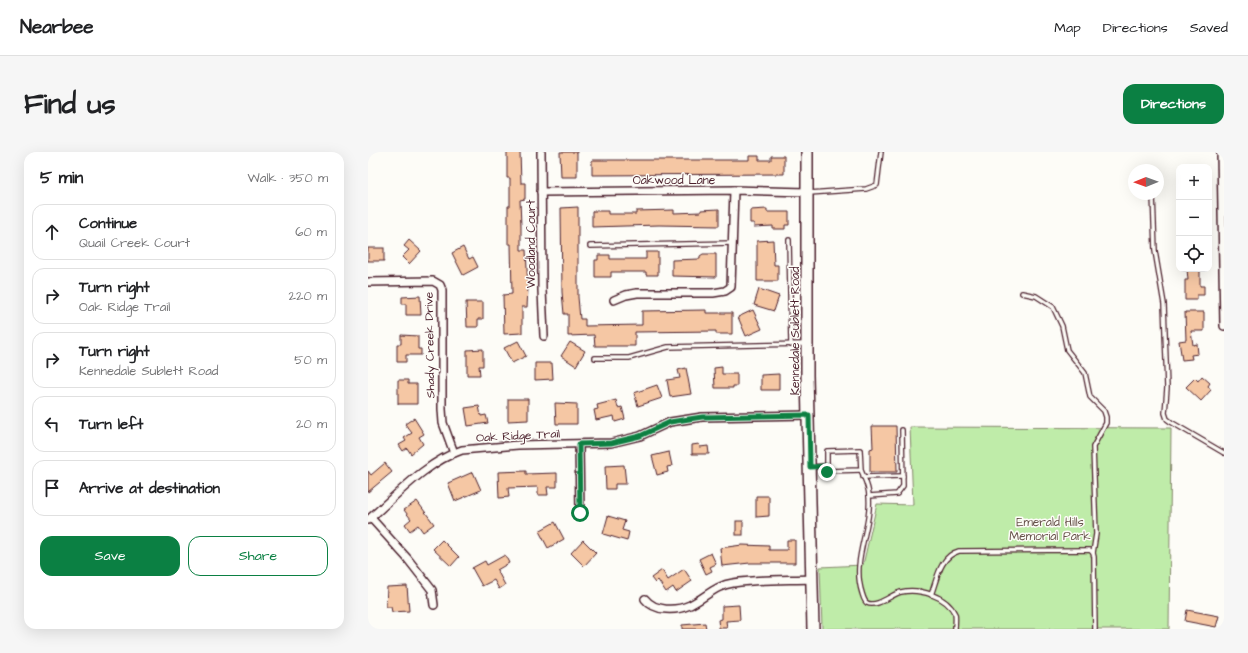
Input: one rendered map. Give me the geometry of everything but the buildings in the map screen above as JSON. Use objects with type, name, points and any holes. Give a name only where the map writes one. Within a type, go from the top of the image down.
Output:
[{"type":"main road","name":"Kennedale Sublett Road","points":[[806,152],[807,344],[813,629]]},
{"type":"street","name":"Woodland Court","points":[[541,152],[542,303],[544,336]]},
{"type":"street","points":[[1221,152],[1224,326]]},
{"type":"street","name":"Oakwood Lane","points":[[541,192],[734,190],[807,192]]},
{"type":"street","points":[[614,300],[626,295],[637,293],[713,293],[725,291],[731,287],[733,280],[734,190]]},
{"type":"street","name":"Shady Creek Drive","points":[[368,282],[434,281],[440,285],[442,290],[443,422],[454,453]]},
{"type":"street","name":"Oak Ridge Trail","points":[[369,519],[427,470],[454,453],[482,447],[611,443],[640,436],[670,422],[702,417],[809,415]]},
{"type":"street","points":[[579,444],[580,513]]},
{"type":"street","points":[[369,519],[407,558],[432,590],[434,605]]},
{"type":"street","points":[[645,599],[653,607],[659,609],[674,608],[689,605],[714,589],[732,583],[812,579]]},
{"type":"lane","points":[[807,192],[866,189],[877,185],[881,152]]},
{"type":"lane","points":[[1153,200],[1155,251],[1163,291],[1167,388],[1166,416],[1171,422],[1224,453]]},
{"type":"lane","points":[[789,240],[791,345]]},
{"type":"lane","points":[[590,246],[733,243]]},
{"type":"lane","points":[[1022,294],[1036,296],[1053,308],[1062,326],[1067,350],[1085,373],[1090,397],[1104,411],[1106,417],[1106,423],[1093,447],[1096,534],[1093,553],[1095,629]]},
{"type":"lane","points":[[595,358],[630,358],[668,347],[807,344]]},
{"type":"lane","points":[[869,496],[897,494],[903,486],[902,430]]},
{"type":"lane","points":[[861,470],[827,472],[827,451],[860,450],[861,470],[869,496],[869,510],[858,558],[858,576],[864,600],[867,603],[873,604],[896,594],[906,592],[931,595],[945,602],[953,610],[956,616],[955,629]]},
{"type":"lane","points":[[810,467],[827,466]]},
{"type":"lane","points":[[864,477],[903,476]]},
{"type":"lane","points":[[931,595],[942,564],[951,553],[958,551],[1087,550],[1093,553]]},
{"type":"green space","name":"Emerald Hills Memorial Park","points":[[910,427],[1171,428],[1169,629],[822,629],[820,567],[863,565],[877,504],[913,505]]},
{"type":"route","points":[[580,513],[579,444],[611,443],[640,436],[677,420],[702,417],[809,415],[810,467],[827,466],[827,472]]}]
